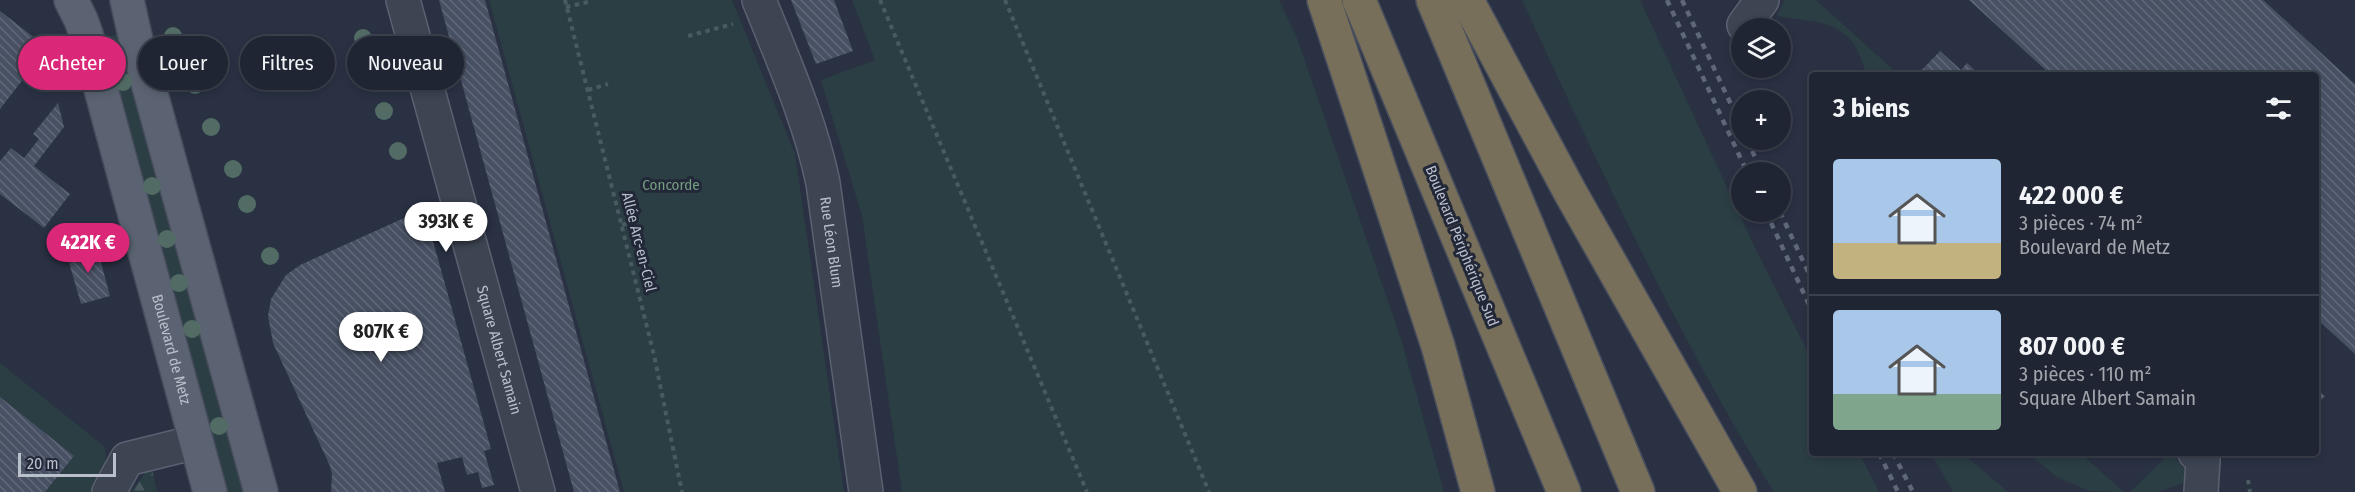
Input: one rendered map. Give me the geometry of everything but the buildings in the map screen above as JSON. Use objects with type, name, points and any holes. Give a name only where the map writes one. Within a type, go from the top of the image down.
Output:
[{"type":"highway","points":[[1324,0],[1438,346],[1478,492]]},
{"type":"highway","name":"Boulevard Périphérique Sud","points":[[1359,0],[1564,492]]},
{"type":"highway","points":[[1433,0],[1638,492]]},
{"type":"highway","points":[[1467,0],[1570,192],[1740,492]]},
{"type":"highway","points":[[1570,192],[1680,420],[1719,492]]},
{"type":"main road","name":"Boulevard de Metz","points":[[71,0],[86,34],[210,492]]},
{"type":"main road","points":[[127,0],[261,492]]},
{"type":"street","name":"Square Albert Samain","points":[[403,0],[538,492]]},
{"type":"street","name":"Rue Léon Blum","points":[[762,8],[801,107],[818,156],[824,183],[866,492]]},
{"type":"street","points":[[109,492],[127,459],[196,442]]},
{"type":"street","points":[[2198,456],[2203,460],[2201,492]]},
{"type":"path","name":"Allée Arc-en-Ciel","points":[[565,0],[654,355],[682,492]]},
{"type":"path","points":[[880,0],[1087,492]]},
{"type":"path","points":[[1005,0],[1209,492]]},
{"type":"path","points":[[567,7],[588,2]]},
{"type":"path","points":[[688,36],[762,8]]},
{"type":"path","points":[[588,90],[608,84]]},
{"type":"path","points":[[622,225],[640,220]]},
{"type":"path","points":[[2248,480],[2250,492]]},
{"type":"green space","name":"Concorde","points":[[489,0],[732,0],[795,154],[844,492],[624,492]]},
{"type":"green space","points":[[852,0],[1279,0],[1297,38],[1401,339],[1444,492],[902,492],[862,216],[821,80],[875,60]]},
{"type":"green space","points":[[1522,0],[1640,0],[1731,196],[1731,222],[1743,222],[1809,354],[1809,456],[1861,456],[1879,492],[1774,492],[1738,433],[1672,311],[1610,188]]},
{"type":"green space","points":[[1784,0],[1816,0],[1896,72],[1865,72],[1854,44],[1845,34],[1834,28],[1809,20],[1777,16]]},
{"type":"green space","points":[[125,32],[138,79],[138,90],[141,90],[252,492],[220,492],[110,90],[126,90],[126,36],[110,36]]},
{"type":"green space","points":[[0,363],[105,447],[106,469],[96,492],[45,492],[74,456],[0,397]]},
{"type":"green space","points":[[1933,456],[1966,456],[2008,492],[1953,492]]},
{"type":"green space","points":[[2032,456],[2083,456],[2124,492],[2089,491],[2057,477]]},
{"type":"green space","points":[[2167,456],[2173,456],[2194,479],[2158,492],[2130,492]]},
{"type":"green space","points":[[151,465],[157,492],[131,492]]},
{"type":"railway","points":[[1667,0],[1742,162]]},
{"type":"railway","points":[[1682,0],[1731,105]]},
{"type":"railway","points":[[1752,150],[1757,162]]},
{"type":"railway","points":[[1771,222],[1809,305]]},
{"type":"railway","points":[[1785,222],[1809,274]]},
{"type":"railway","points":[[1880,456],[1898,492]]},
{"type":"railway","points":[[1895,456],[1913,492]]}]
